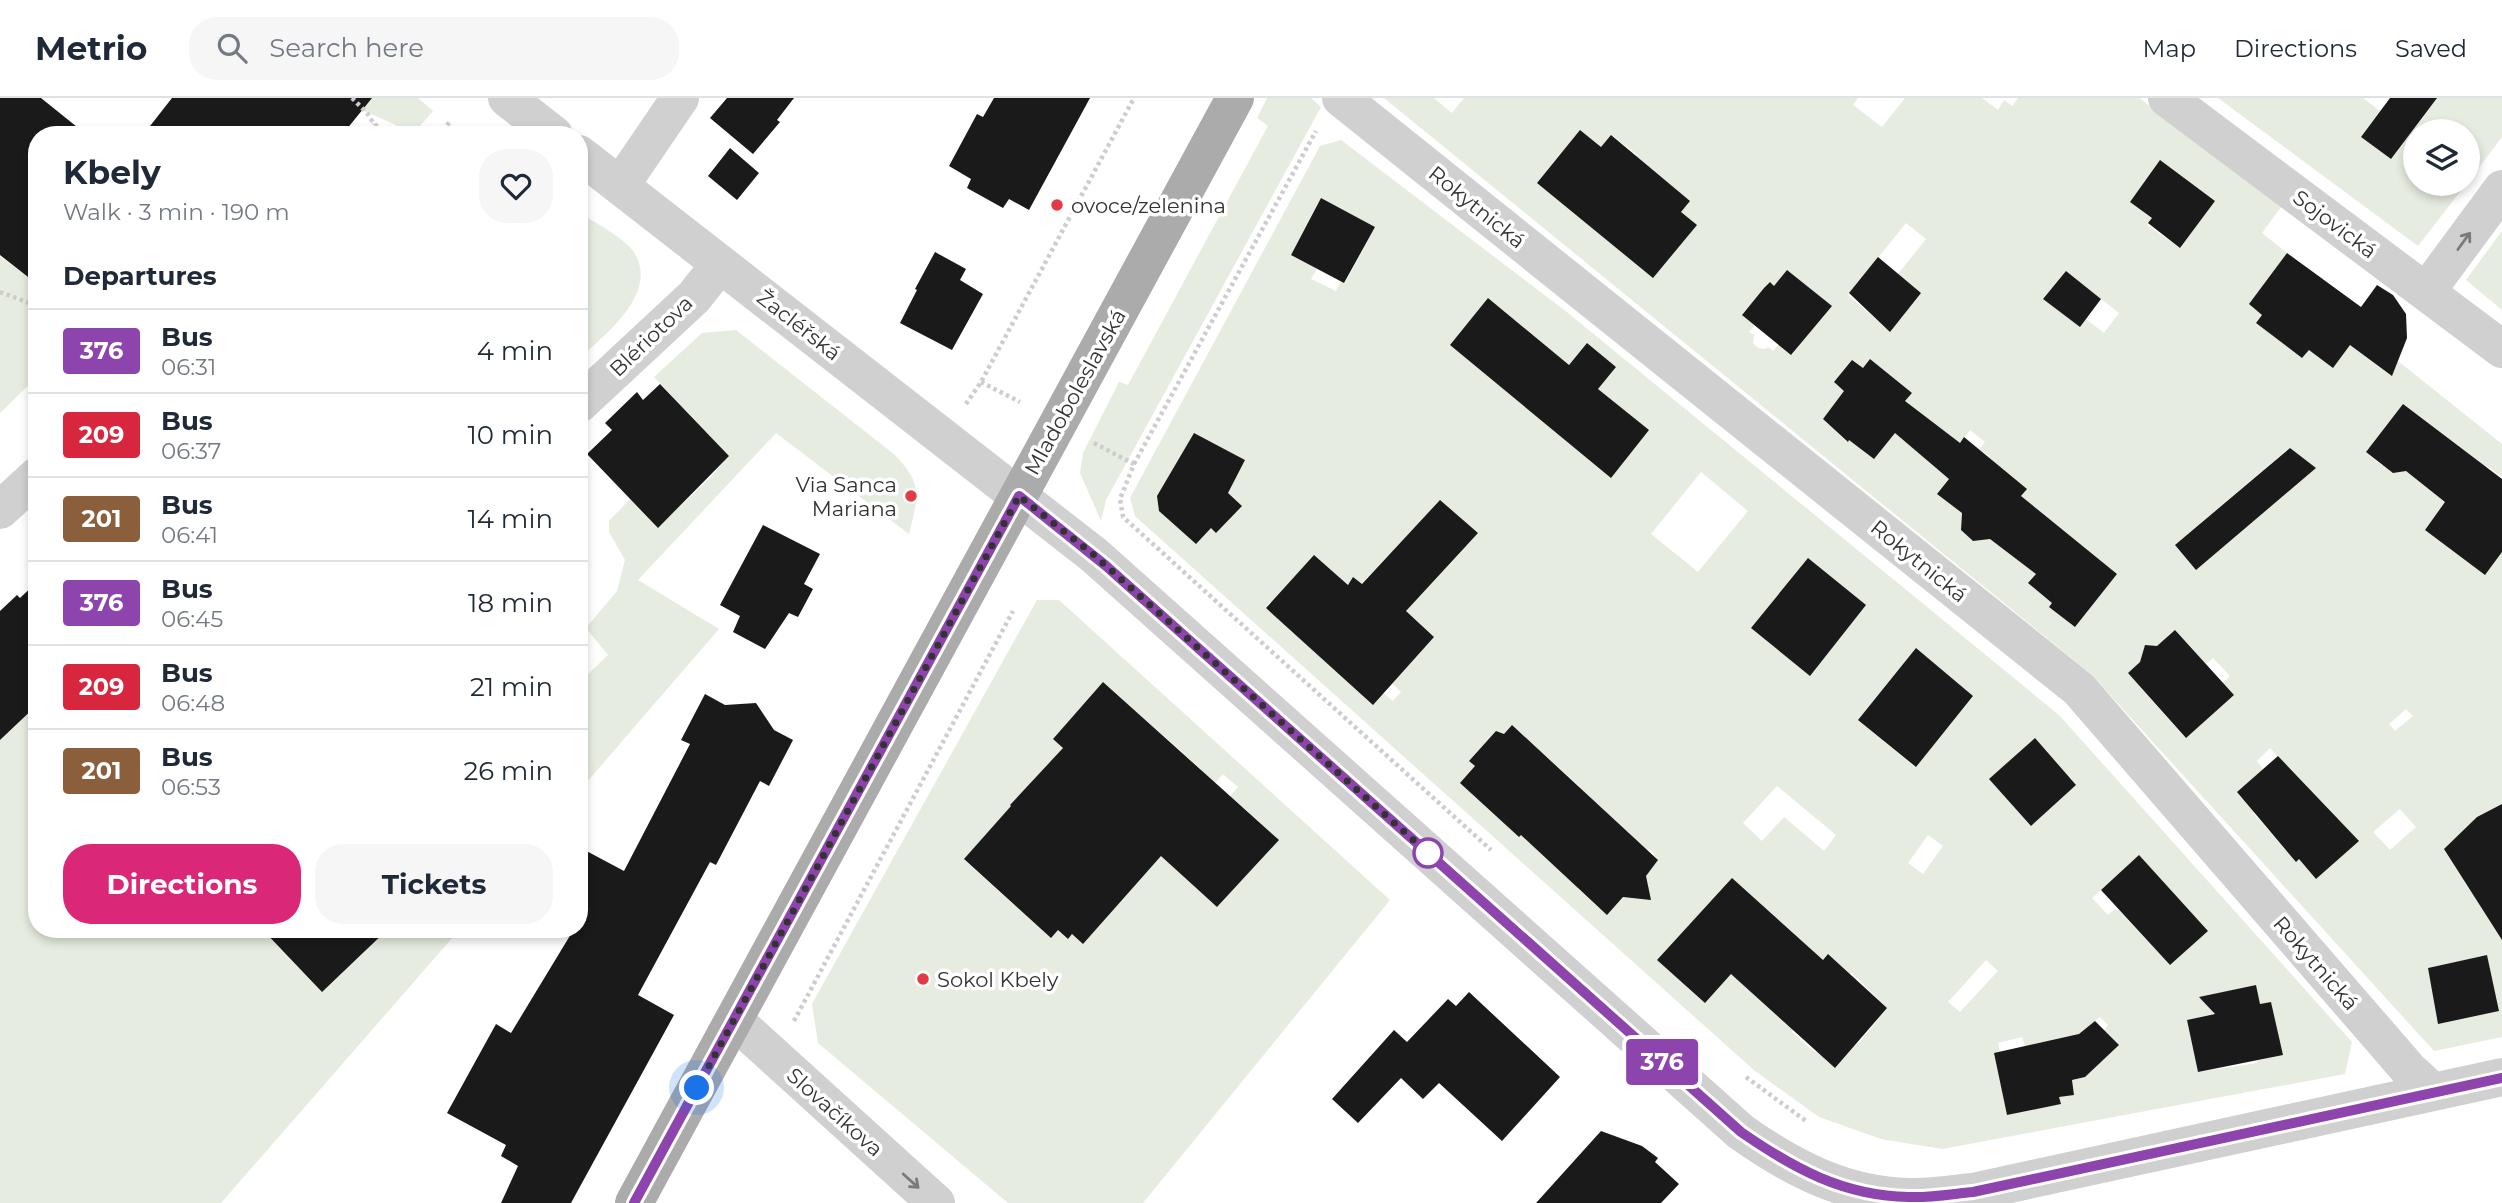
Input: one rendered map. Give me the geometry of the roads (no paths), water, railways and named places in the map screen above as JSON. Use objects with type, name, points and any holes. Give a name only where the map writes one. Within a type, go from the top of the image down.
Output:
[{"type":"main road","name":"Mladoboleslavská","points":[[634,1203],[1235,98]]},
{"type":"street","points":[[507,98],[543,126]]},
{"type":"street","points":[[620,186],[680,98]]},
{"type":"street","name":"Sojovická","points":[[2167,98],[2502,349]]},
{"type":"street","name":"Rokytnická","points":[[1331,110],[2079,690],[2409,1070],[2433,1092]]},
{"type":"street","name":"Žacléřská","points":[[588,161],[1094,555],[1741,1132],[1779,1159],[1809,1174],[1853,1190],[1910,1200],[1973,1192],[2502,1078]]},
{"type":"street","points":[[2426,292],[2502,189]]},
{"type":"street","name":"Blériotova","points":[[588,396],[694,297],[720,264]]},
{"type":"street","points":[[0,510],[28,484]]},
{"type":"street","name":"Slovačíkova","points":[[734,1020],[936,1203]]},
{"type":"place","name":"ovoce/zelenina","points":[[1057,205]]},
{"type":"place","name":"Via Sanca Mariana","points":[[911,496]]},
{"type":"place","name":"Sokol Kbely","points":[[923,979]]}]
